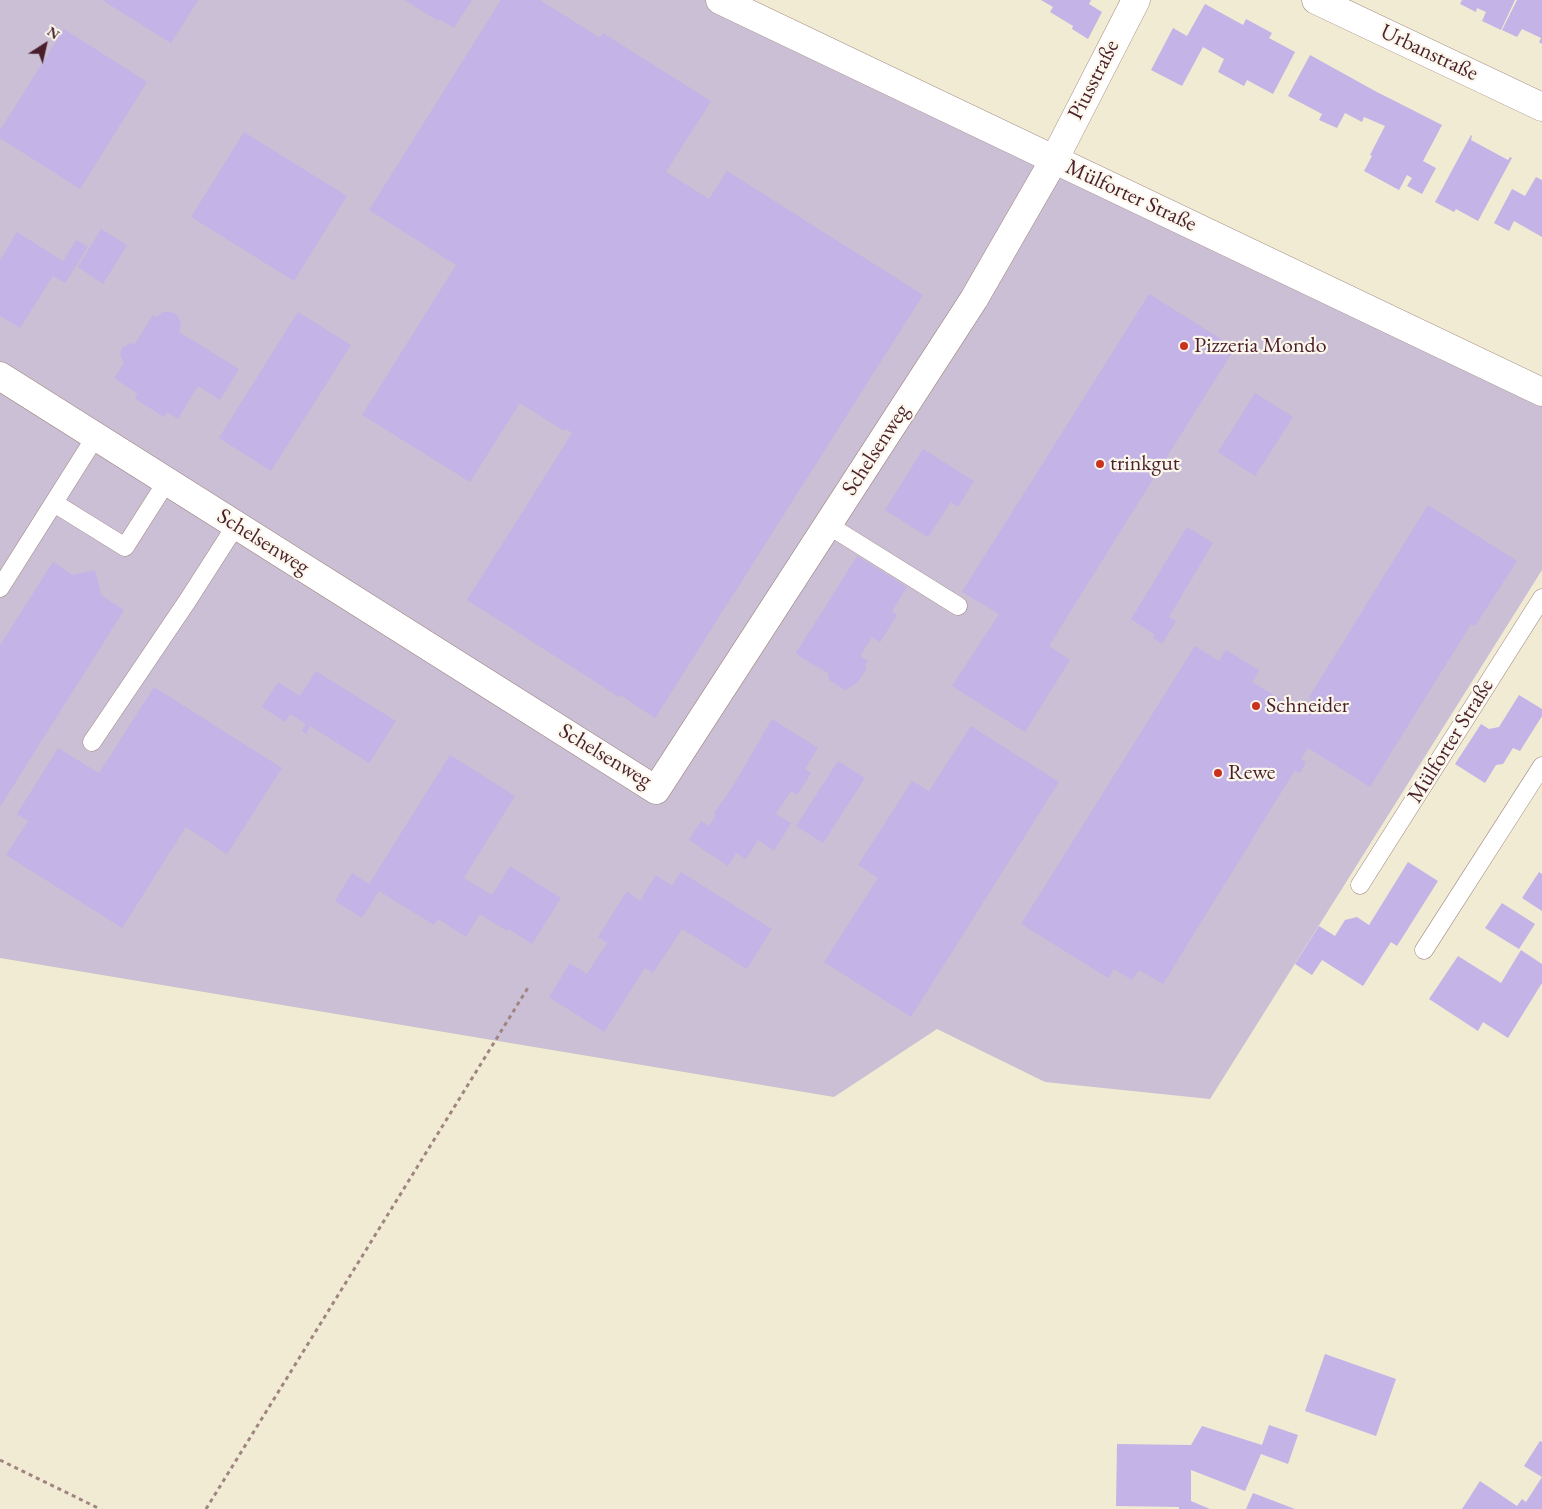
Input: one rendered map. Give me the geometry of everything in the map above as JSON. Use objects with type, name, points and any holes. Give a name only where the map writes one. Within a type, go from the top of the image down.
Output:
[{"type":"street","name":"Mülforter Straße","points":[[720,0],[1542,392]]},
{"type":"street","name":"Piusstraße","points":[[1054,160],[1136,0]]},
{"type":"street","name":"Urbanstraße","points":[[1316,0],[1542,107]]},
{"type":"street","name":"Schelsenweg","points":[[0,376],[656,790],[974,299],[1054,160]]},
{"type":"lane","points":[[0,588],[96,436]]},
{"type":"lane","points":[[54,503],[125,547],[167,481]]},
{"type":"lane","points":[[92,742],[236,525]]},
{"type":"lane","points":[[828,525],[958,606]]},
{"type":"lane","name":"Mülforter Straße","points":[[1360,885],[1542,598]]},
{"type":"lane","points":[[1424,950],[1542,766]]},
{"type":"path","points":[[206,1509],[529,986]]},
{"type":"path","points":[[0,1460],[100,1509]]},
{"type":"shaded area","points":[[0,0],[721,0],[1542,391],[1542,570],[1210,1099],[1045,1082],[937,1029],[834,1097],[0,958]]},
{"type":"building","points":[[102,0],[198,0],[171,43]]},
{"type":"building","points":[[405,0],[472,0],[454,28],[440,19],[438,21]]},
{"type":"building","points":[[501,0],[540,0],[600,38],[603,33],[711,101],[666,172],[709,199],[727,171],[923,295],[655,718],[467,600],[572,433],[566,429],[564,431],[520,403],[470,482],[362,415],[456,265],[369,210]]},
{"type":"building","points":[[1041,0],[1091,0],[1089,4],[1102,12],[1088,39],[1072,29],[1073,26],[1050,12],[1053,7]]},
{"type":"building","points":[[1462,0],[1515,0],[1501,30],[1482,21],[1486,12],[1477,8],[1476,12],[1460,4]]},
{"type":"building","points":[[1517,0],[1542,0],[1542,44],[1539,42],[1541,38],[1522,29],[1517,37],[1502,30]]},
{"type":"building","points":[[1205,4],[1243,25],[1246,19],[1272,33],[1269,38],[1295,52],[1273,94],[1247,80],[1244,86],[1218,72],[1224,59],[1203,47],[1182,86],[1151,70],[1173,28],[1187,36]]},
{"type":"building","points":[[64,29],[147,82],[80,189],[0,138],[0,130]]},
{"type":"building","points":[[1310,55],[1442,125],[1423,161],[1436,168],[1422,194],[1407,186],[1412,178],[1407,175],[1399,190],[1364,171],[1385,126],[1364,117],[1362,122],[1345,113],[1337,128],[1319,120],[1322,114],[1288,96]]},
{"type":"building","points":[[244,132],[347,196],[294,281],[191,217]]},
{"type":"building","points":[[1471,135],[1471,140],[1508,160],[1510,157],[1512,158],[1478,221],[1456,209],[1454,212],[1435,202]]},
{"type":"building","points":[[1536,177],[1542,180],[1542,237],[1514,221],[1509,231],[1494,223],[1512,189],[1525,196]]},
{"type":"building","points":[[101,229],[127,245],[103,284],[78,267]]},
{"type":"building","points":[[17,232],[63,261],[76,240],[88,247],[65,283],[53,276],[20,328],[0,316],[0,260]]},
{"type":"building","points":[[1149,294],[1235,348],[1049,646],[1070,660],[1025,732],[952,686],[999,614],[962,592]]},
{"type":"building","points":[[163,312],[176,314],[181,326],[179,332],[239,369],[220,400],[198,386],[178,419],[167,412],[164,417],[135,399],[138,394],[114,378],[124,363],[120,355],[122,348],[130,343],[135,344],[153,315],[156,317]]},
{"type":"building","points":[[298,312],[351,345],[271,471],[219,438]]},
{"type":"building","points":[[1255,393],[1293,417],[1255,476],[1218,452]]},
{"type":"building","points":[[923,449],[974,481],[958,507],[951,502],[928,537],[885,510]]},
{"type":"building","points":[[1428,505],[1517,561],[1475,626],[1471,624],[1370,787],[1308,748],[1301,759],[1306,762],[1300,773],[1295,770],[1163,984],[1139,970],[1132,980],[1114,969],[1108,978],[1021,924],[1195,646],[1219,661],[1226,650],[1259,670],[1252,682],[1302,712],[1311,698],[1309,697]]},
{"type":"building","points":[[1187,527],[1213,543],[1169,617],[1176,621],[1162,644],[1153,638],[1155,635],[1131,619]]},
{"type":"building","points":[[857,556],[907,587],[892,611],[897,615],[880,642],[872,637],[860,656],[868,661],[865,665],[866,669],[857,683],[845,690],[829,680],[828,673],[796,653]]},
{"type":"building","points":[[53,562],[73,575],[95,570],[101,595],[124,610],[0,807],[0,645]]},
{"type":"building","points":[[316,671],[396,721],[369,763],[310,726],[306,734],[302,731],[306,724],[290,714],[285,722],[262,707],[278,682],[300,696]]},
{"type":"building","points":[[154,687],[282,768],[227,854],[186,827],[122,928],[6,855],[28,821],[17,814],[58,748],[99,773]]},
{"type":"building","points":[[1519,695],[1542,709],[1542,716],[1520,751],[1513,748],[1503,764],[1496,765],[1485,783],[1455,764],[1481,724],[1489,729],[1499,727]]},
{"type":"building","points":[[772,719],[818,748],[805,769],[811,773],[797,795],[791,791],[776,814],[791,823],[774,851],[758,840],[746,859],[736,853],[728,866],[689,840],[701,821],[709,826],[716,815],[714,813],[733,786]]},
{"type":"building","points":[[971,726],[1059,782],[911,1017],[824,962],[878,878],[858,865],[912,781],[929,791]]},
{"type":"building","points":[[450,755],[515,796],[464,878],[492,895],[510,866],[561,898],[532,944],[480,914],[466,937],[438,919],[434,925],[379,891],[362,918],[335,901],[352,873],[369,884]]},
{"type":"building","points":[[838,761],[865,778],[823,843],[796,826]]},
{"type":"building","points":[[1408,862],[1438,881],[1397,946],[1391,942],[1363,986],[1322,960],[1312,975],[1295,964],[1319,926],[1335,936],[1345,920],[1357,917],[1369,925]]},
{"type":"building","points":[[681,872],[772,929],[747,969],[682,929],[653,973],[645,968],[604,1032],[549,997],[570,963],[587,974],[607,943],[598,937],[627,891],[640,901],[656,875],[672,886]]},
{"type":"building","points":[[1539,872],[1542,874],[1542,911],[1522,898]]},
{"type":"building","points":[[1502,903],[1535,924],[1519,949],[1485,928]]},
{"type":"building","points":[[1521,950],[1542,964],[1542,983],[1508,1038],[1483,1022],[1478,1031],[1429,999],[1458,956],[1501,983]]},
{"type":"building","points":[[1325,1354],[1396,1379],[1376,1436],[1305,1411]]},
{"type":"building","points":[[1269,1425],[1298,1435],[1288,1464],[1261,1454],[1245,1491],[1191,1470],[1191,1501],[1210,1509],[1116,1506],[1117,1444],[1191,1445],[1202,1426],[1262,1445]]},
{"type":"building","points":[[1540,1441],[1542,1442],[1542,1477],[1524,1466]]},
{"type":"building","points":[[1542,1477],[1542,1509],[1462,1509],[1480,1481],[1517,1506],[1522,1499],[1526,1502]]},
{"type":"building","points":[[1253,1493],[1295,1509],[1246,1509]]},
{"type":"place","name":"Pizzeria Mondo","points":[[1184,346]]},
{"type":"place","name":"trinkgut","points":[[1100,464]]},
{"type":"place","name":"Schneider","points":[[1256,706]]},
{"type":"place","name":"Rewe","points":[[1218,773]]}]
